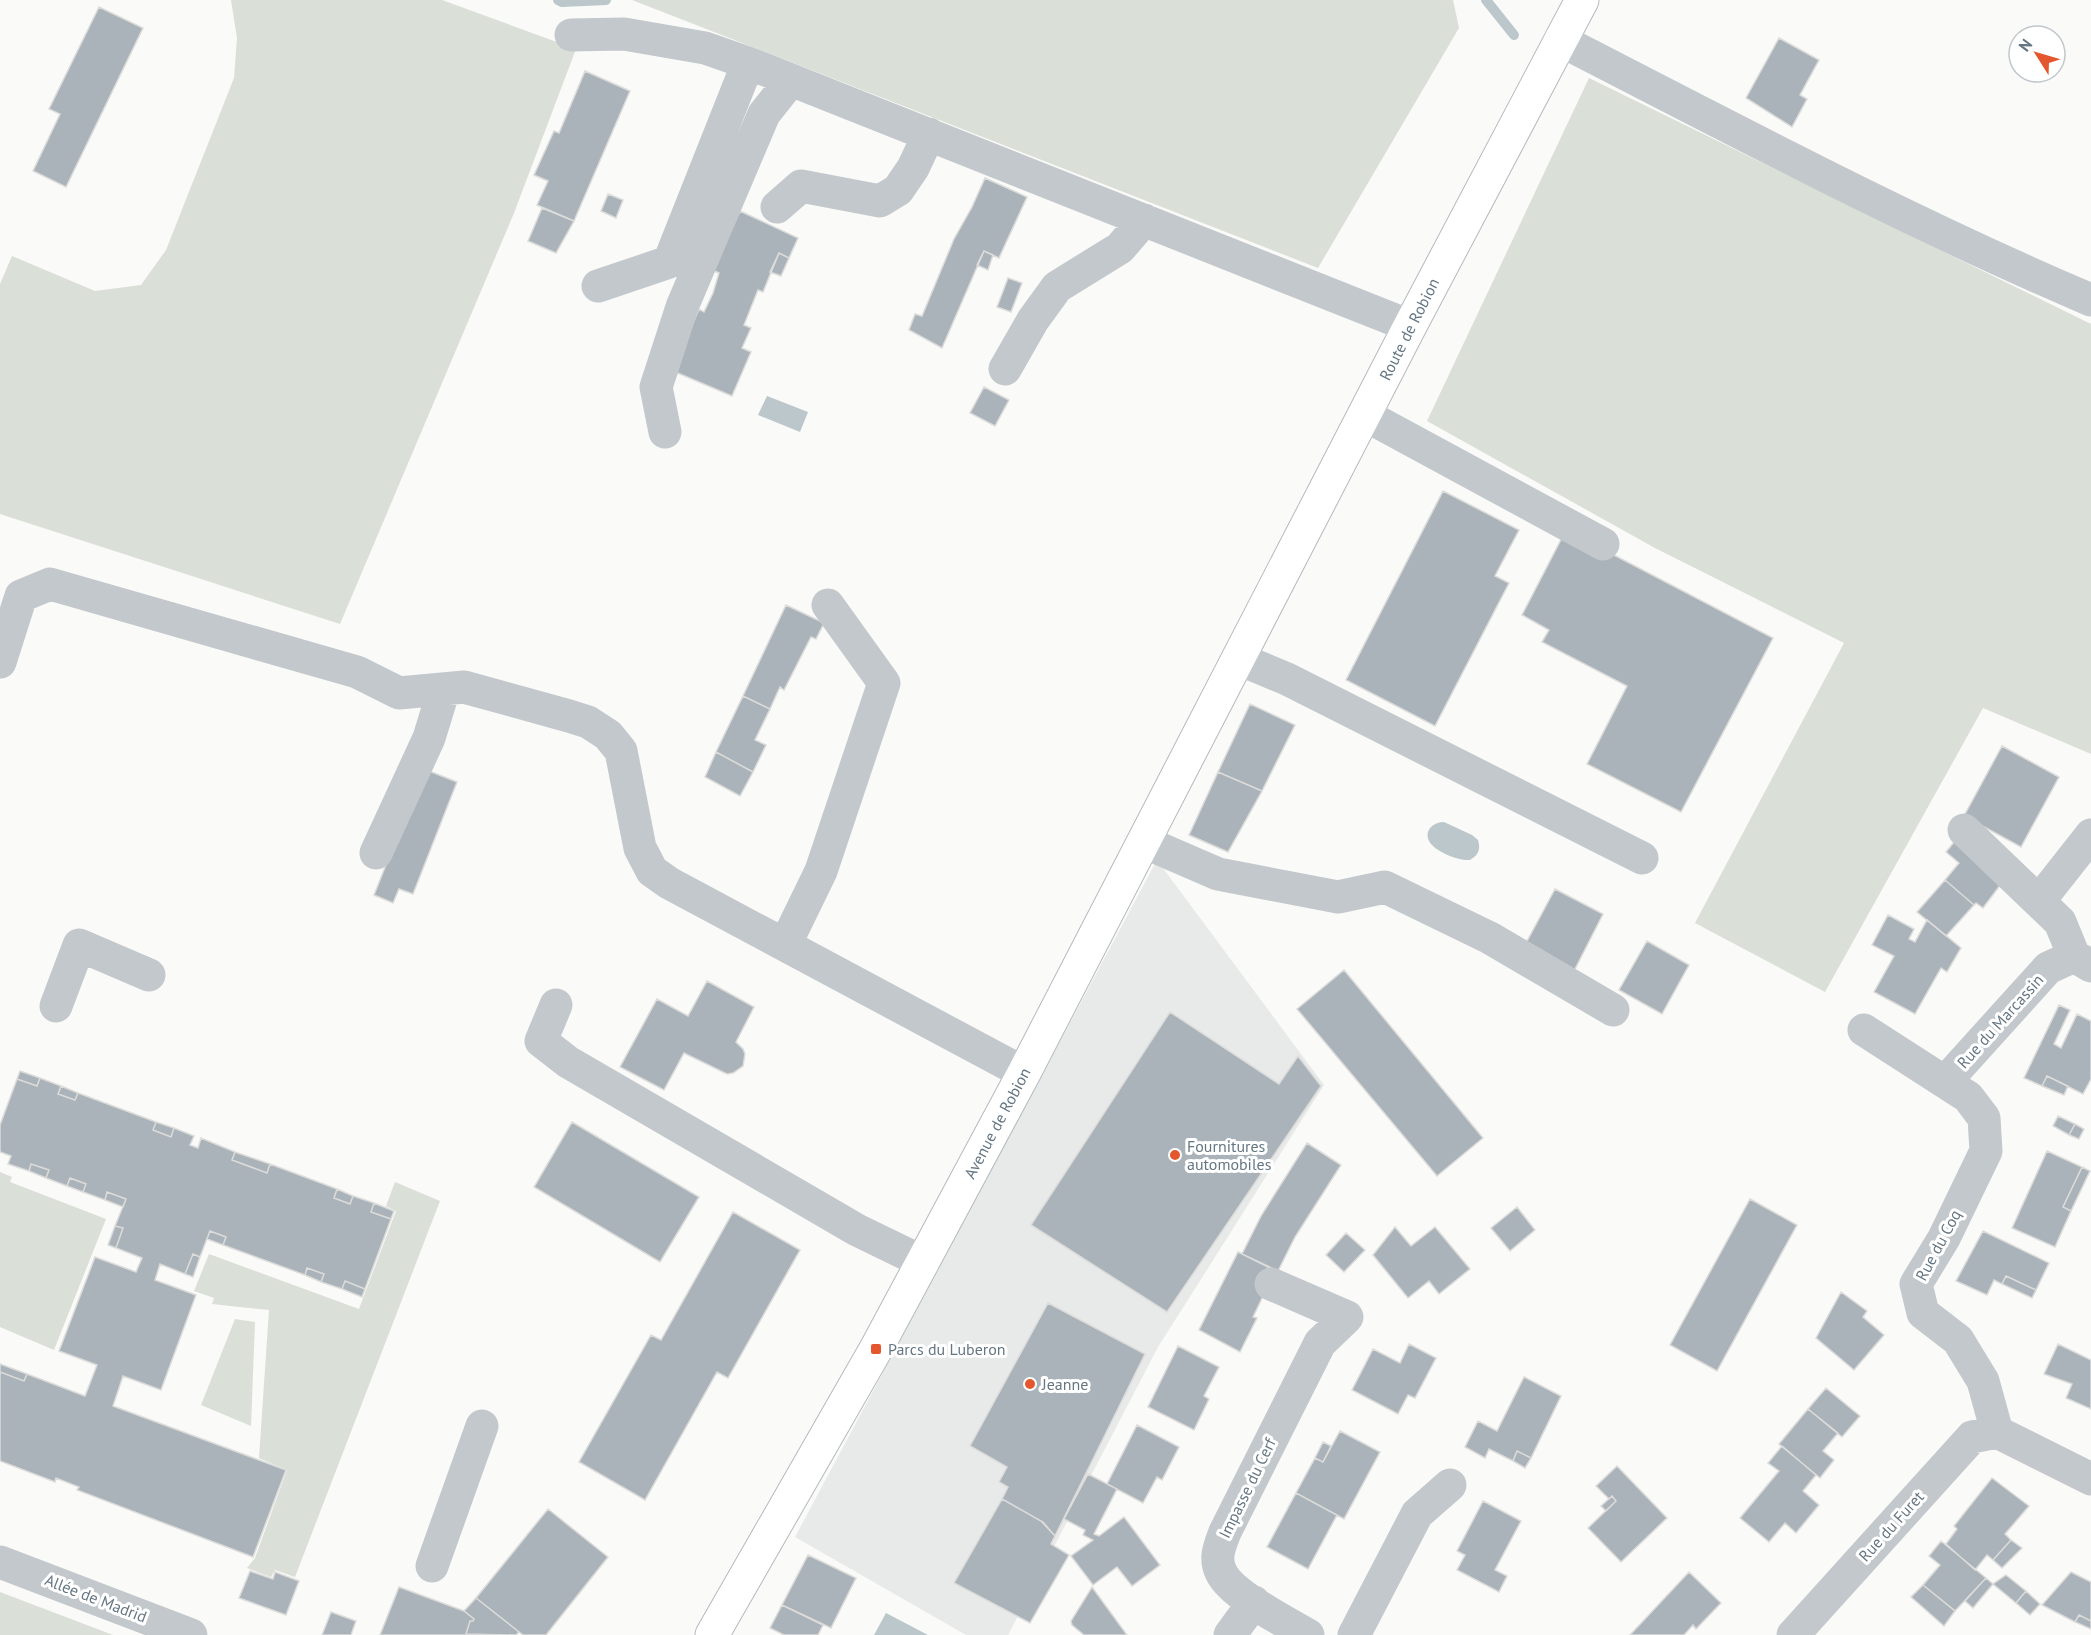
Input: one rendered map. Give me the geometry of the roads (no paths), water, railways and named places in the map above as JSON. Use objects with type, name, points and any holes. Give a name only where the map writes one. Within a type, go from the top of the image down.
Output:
[{"type":"main road","name":"Route de Robion","points":[[1239,659],[1410,326],[1582,0]]},
{"type":"main road","name":"Avenue de Robion","points":[[712,1635],[876,1349],[923,1262],[1239,659]]},
{"type":"main road","name":"Avenue de Robion","points":[[694,1635],[745,1580]]},
{"type":"street","points":[[571,36],[624,34],[705,48],[748,63],[1410,326]]},
{"type":"street","points":[[1560,40],[1916,220],[2091,300]]},
{"type":"street","points":[[598,286],[669,262],[748,63]]},
{"type":"street","points":[[665,432],[656,387],[682,307],[764,114],[791,80]]},
{"type":"street","points":[[777,207],[801,186],[880,201],[898,190],[913,168],[928,134]]},
{"type":"street","points":[[1005,369],[1033,320],[1057,287],[1120,248],[1144,220]]},
{"type":"street","points":[[1365,415],[1603,544]]},
{"type":"street","points":[[0,662],[21,596],[50,584],[357,672],[399,693],[464,687],[588,722],[608,735],[621,751],[640,848],[652,871],[669,883],[1024,1073]]},
{"type":"street","points":[[785,945],[821,871],[884,683],[828,605]]},
{"type":"street","points":[[1239,659],[1287,679],[1642,858]]},
{"type":"street","points":[[376,853],[429,738],[444,689]]},
{"type":"street","points":[[1964,830],[2060,922],[2083,961]]},
{"type":"street","points":[[2039,901],[2091,835]]},
{"type":"street","points":[[1144,842],[1218,874],[1316,893],[1338,897],[1385,887],[1490,938],[1613,1010]]},
{"type":"street","points":[[56,1006],[79,945],[149,975]]},
{"type":"street","name":"Rue du Marcassin","points":[[1945,1082],[2048,968],[2083,961]]},
{"type":"street","points":[[556,1005],[541,1041],[568,1062],[857,1230],[923,1262]]},
{"type":"street","name":"Rue du Coq","points":[[1864,1030],[1968,1097],[1984,1118],[1986,1151],[1944,1238],[1916,1284],[1923,1313],[1958,1340],[1983,1381],[1997,1432]]},
{"type":"street","name":"Impasse du Cerf","points":[[1271,1284],[1347,1317],[1320,1343],[1217,1552],[1221,1572],[1238,1592],[1308,1635]]},
{"type":"street","points":[[432,1566],[482,1426]]},
{"type":"street","points":[[1997,1432],[2091,1479]]},
{"type":"street","name":"Rue du Furet","points":[[1793,1635],[1972,1437],[1997,1432]]},
{"type":"street","points":[[1354,1635],[1417,1514],[1450,1485]]},
{"type":"street","name":"Allée de Madrid","points":[[0,1562],[191,1635]]},
{"type":"street","points":[[1230,1635],[1254,1602]]},
{"type":"waterway","points":[[558,0],[562,2],[606,0]]},
{"type":"waterway","points":[[1486,0],[1514,35]]},
{"type":"place","name":"Fournitures automobiles","points":[[1175,1155]]},
{"type":"place","name":"Parcs du Luberon","points":[[876,1349]]},
{"type":"place","name":"Jeanne","points":[[1030,1384]]}]
